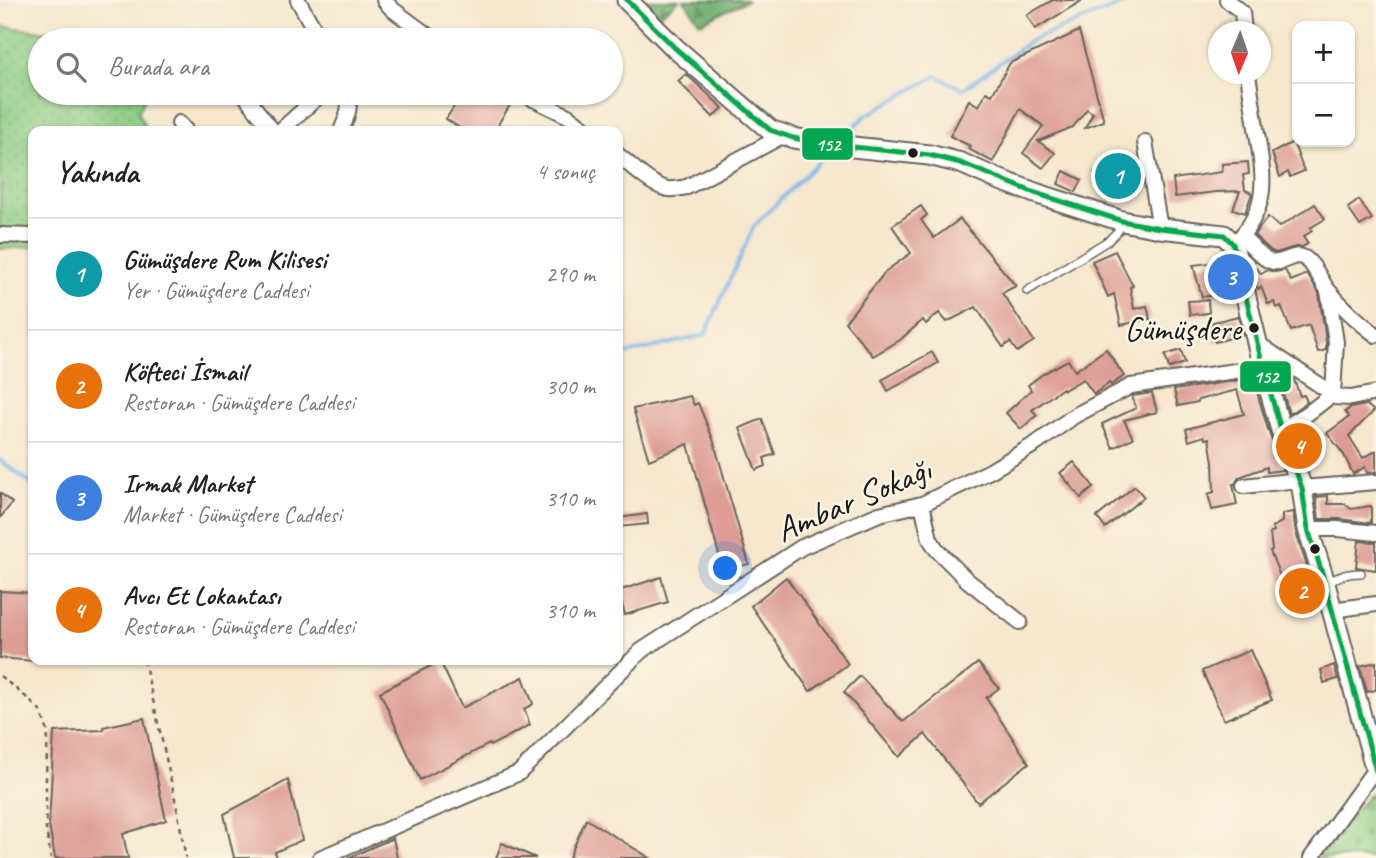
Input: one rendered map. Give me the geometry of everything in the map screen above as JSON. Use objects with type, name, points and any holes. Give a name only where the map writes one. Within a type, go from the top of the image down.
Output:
[{"type":"street","points":[[298,0],[313,28]]},
{"type":"street","points":[[384,0],[419,28]]},
{"type":"street","points":[[627,0],[675,48],[770,130],[834,145],[929,155],[961,163],[1035,193],[1122,221],[1224,235],[1237,240],[1268,261],[1281,262],[1297,256],[1304,258],[1328,290],[1360,323],[1376,335]]},
{"type":"street","points":[[1228,1],[1242,12],[1243,21]]},
{"type":"street","points":[[1237,240],[1252,223],[1261,201],[1263,174],[1250,84]]},
{"type":"street","points":[[252,105],[269,126]]},
{"type":"street","points":[[285,126],[308,105]]},
{"type":"street","points":[[343,126],[350,105]]},
{"type":"street","points":[[546,105],[581,126]]},
{"type":"street","points":[[623,159],[664,188],[678,189],[687,187],[784,135]]},
{"type":"street","points":[[1145,142],[1160,228]]},
{"type":"street","points":[[0,235],[28,236]]},
{"type":"street","points":[[1237,240],[1263,367],[1280,430],[1301,484],[1308,529],[1376,770],[1311,858]]},
{"type":"street","points":[[1280,430],[1333,394],[1336,342],[1328,290]]},
{"type":"street","points":[[1257,343],[1334,397],[1351,398],[1376,393]]},
{"type":"street","name":"Ambar Sokağı","points":[[320,858],[519,774],[641,650],[803,547],[879,514],[922,504],[990,471],[1037,443],[1074,416],[1131,386],[1263,367]]},
{"type":"street","points":[[1244,486],[1376,482]]},
{"type":"street","points":[[922,504],[930,540],[937,550],[967,580],[1020,622]]},
{"type":"street","points":[[1308,529],[1376,533]]},
{"type":"street","points":[[1332,610],[1376,604]]},
{"type":"lane","points":[[1027,291],[1109,240],[1118,231],[1122,221]]},
{"type":"lane","points":[[1325,584],[1348,573],[1362,573]]},
{"type":"path","points":[[145,665],[186,858]]},
{"type":"path","points":[[0,676],[41,712],[48,732],[46,830],[51,858]]},
{"type":"green space","points":[[636,0],[679,0],[655,19]]},
{"type":"green space","points":[[684,0],[748,0],[700,23]]},
{"type":"green space","points":[[0,26],[28,30],[28,105],[142,105],[138,113],[145,126],[28,126],[28,247],[0,249]]},
{"type":"green space","points":[[1371,794],[1376,804],[1376,858],[1319,858],[1354,811]]},
{"type":"building","points":[[1053,0],[1083,0],[1035,29],[1027,15]]},
{"type":"building","points":[[1079,31],[1104,121],[1085,128],[1093,113],[1087,109],[1073,127],[1038,141],[1055,153],[1043,168],[1023,153],[1043,126],[1020,109],[993,162],[950,136],[969,100],[979,106],[986,92],[992,95],[1010,63]]},
{"type":"building","points":[[686,74],[723,108],[713,117],[678,81]]},
{"type":"building","points":[[455,105],[510,105],[498,126],[457,126],[446,119]]},
{"type":"building","points":[[1292,143],[1304,171],[1290,177],[1288,172],[1280,177],[1272,153]]},
{"type":"building","points":[[1135,157],[1142,180],[1102,194],[1094,172]]},
{"type":"building","points":[[1248,162],[1249,174],[1243,175],[1245,190],[1252,193],[1245,213],[1233,209],[1240,191],[1175,197],[1173,179],[1222,172],[1222,164]]},
{"type":"building","points":[[1064,171],[1082,180],[1076,192],[1058,184]]},
{"type":"building","points":[[1359,200],[1372,219],[1360,226],[1348,208]]},
{"type":"building","points":[[1315,204],[1325,219],[1310,228],[1312,231],[1303,237],[1308,244],[1276,253],[1254,235],[1268,217],[1279,227]]},
{"type":"building","points":[[921,206],[927,215],[921,220],[934,238],[960,219],[1016,286],[1002,293],[1034,341],[1017,352],[1010,342],[1003,347],[976,307],[947,322],[939,313],[926,324],[923,320],[900,340],[873,356],[845,322],[886,271],[911,253],[892,226]]},
{"type":"building","points":[[1115,251],[1133,286],[1130,287],[1134,309],[1147,306],[1150,319],[1121,325],[1114,294],[1108,297],[1092,261]]},
{"type":"building","points":[[1225,261],[1232,293],[1202,297],[1193,265]]},
{"type":"building","points":[[1257,268],[1261,274],[1268,270],[1285,270],[1291,281],[1307,274],[1319,293],[1326,350],[1318,352],[1309,325],[1291,331],[1281,306],[1276,308],[1274,302],[1268,304],[1261,287],[1258,289],[1256,285],[1252,271]]},
{"type":"building","points":[[1208,300],[1209,313],[1190,315],[1188,301]]},
{"type":"building","points":[[1238,316],[1243,335],[1215,342],[1210,323]]},
{"type":"building","points":[[1106,349],[1124,376],[1111,385],[1109,383],[1094,394],[1083,379],[1064,390],[1063,388],[1032,410],[1037,415],[1021,429],[1006,413],[1031,390],[1028,385],[1044,373],[1068,360],[1075,371]]},
{"type":"building","points":[[1181,350],[1185,363],[1169,368],[1165,355]]},
{"type":"building","points":[[932,352],[938,363],[888,391],[882,380]]},
{"type":"building","points":[[1280,370],[1294,380],[1300,396],[1304,395],[1307,402],[1289,414],[1277,371]]},
{"type":"building","points":[[1253,378],[1283,470],[1267,472],[1267,467],[1239,477],[1233,484],[1237,505],[1212,510],[1208,494],[1214,492],[1209,438],[1205,439],[1204,436],[1189,441],[1186,429],[1244,414],[1237,390],[1178,406],[1174,390]]},
{"type":"building","points":[[1152,393],[1157,412],[1124,420],[1133,438],[1113,448],[1102,424],[1136,408],[1132,396]]},
{"type":"building","points":[[690,396],[694,405],[698,403],[713,439],[749,564],[737,567],[740,576],[726,580],[688,444],[649,460],[633,409]]},
{"type":"building","points":[[1367,405],[1374,411],[1349,436],[1363,458],[1376,451],[1376,472],[1367,473],[1365,467],[1353,474],[1344,455],[1327,433],[1349,417],[1345,412],[1350,408]]},
{"type":"building","points":[[762,419],[775,454],[764,458],[766,466],[756,470],[740,428]]},
{"type":"building","points":[[1074,462],[1094,487],[1081,498],[1060,473]]},
{"type":"building","points":[[1135,486],[1144,497],[1105,528],[1097,517]]},
{"type":"building","points":[[0,493],[12,503],[0,518]]},
{"type":"building","points":[[1328,496],[1328,504],[1345,504],[1351,509],[1371,506],[1371,523],[1319,519],[1316,497]]},
{"type":"building","points":[[1293,512],[1296,533],[1309,572],[1282,581],[1270,551],[1270,533],[1274,531],[1272,527],[1282,522],[1282,514]]},
{"type":"building","points":[[647,514],[648,524],[623,526],[623,517]]},
{"type":"building","points":[[1359,541],[1376,542],[1376,570],[1356,567]]},
{"type":"building","points":[[661,577],[668,602],[625,615],[623,589]]},
{"type":"building","points":[[786,577],[848,664],[810,691],[751,606]]},
{"type":"building","points":[[0,591],[28,593],[28,661],[0,658]]},
{"type":"building","points":[[1250,650],[1272,700],[1224,720],[1202,671]]},
{"type":"building","points":[[1376,662],[1376,690],[1367,692],[1360,666]]},
{"type":"building","points":[[978,663],[999,688],[986,698],[1029,763],[978,803],[925,734],[899,757],[844,692],[860,676],[903,722]]},
{"type":"building","points":[[432,665],[442,665],[462,708],[523,677],[533,704],[524,709],[530,725],[420,780],[380,692]]},
{"type":"building","points":[[1334,665],[1338,679],[1324,683],[1321,670]]},
{"type":"building","points":[[144,718],[166,820],[123,834],[128,858],[55,858],[49,825],[54,732],[104,730],[103,727]]},
{"type":"building","points":[[288,780],[302,840],[275,852],[277,858],[234,858],[224,814]]},
{"type":"building","points":[[586,819],[650,858],[569,858]]},
{"type":"building","points":[[393,838],[397,858],[348,858]]},
{"type":"building","points":[[502,843],[536,858],[496,858]]},
{"type":"waterway","points":[[846,135],[865,116],[936,76],[963,89],[1032,40],[1133,0]]},
{"type":"waterway","points":[[623,355],[705,335],[754,226],[826,154]]},
{"type":"waterway","points":[[0,460],[28,481]]},
{"type":"transit line","name":"152","points":[[627,0],[675,48],[770,130],[793,138],[834,145],[929,155],[961,163],[1035,193],[1122,221],[1224,235],[1233,244],[1263,367],[1281,430],[1302,488],[1308,529],[1376,771]]},
{"type":"place","name":"Gümüşdere Rum Kilisesi","points":[[1118,176]]},
{"type":"place","name":"Irmak Market","points":[[1231,277]]},
{"type":"place","name":"Gümüşdere","points":[[1254,328]]},
{"type":"place","name":"Avcı Et Lokantası","points":[[1299,446]]},
{"type":"place","name":"Köfteci İsmail","points":[[1302,591]]}]
